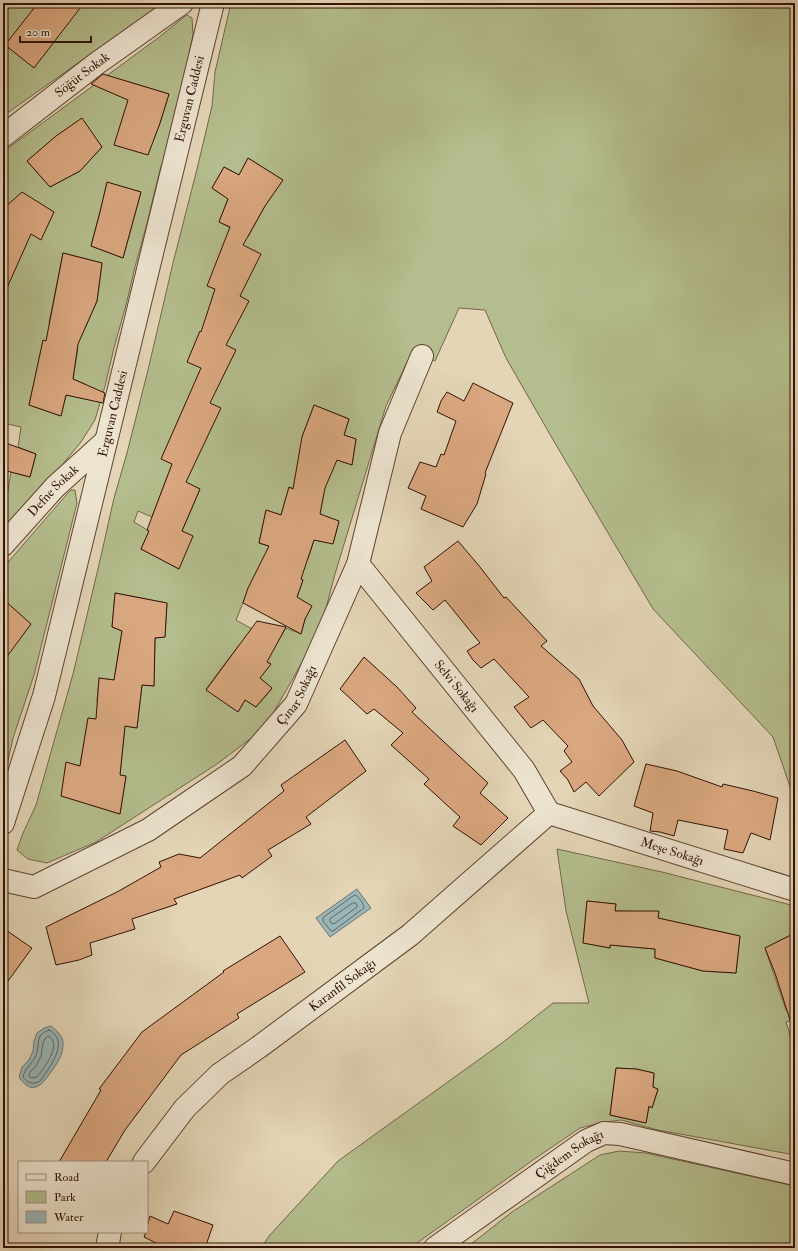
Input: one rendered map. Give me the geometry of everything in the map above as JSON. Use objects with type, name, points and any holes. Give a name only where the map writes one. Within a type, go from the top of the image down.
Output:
[{"type":"street","name":"Söğüt Sokak","points":[[3,136],[96,64],[182,3]]},
{"type":"street","name":"Erguvan Caddesi","points":[[3,823],[44,696],[213,3]]},
{"type":"street","name":"Çınar Sokağı","points":[[3,880],[34,887],[148,830],[242,766],[296,704],[358,564],[390,433],[422,356]]},
{"type":"street","name":"Defne Sokak","points":[[3,545],[55,487],[106,441]]},
{"type":"street","name":"Selvi Sokağı","points":[[358,564],[524,770],[549,813]]},
{"type":"street","name":"Meşe Sokağı","points":[[549,813],[795,890]]},
{"type":"street","name":"Karanfil Sokağı","points":[[145,1161],[185,1108],[220,1074],[259,1047],[410,935],[549,813]]},
{"type":"street","name":"Çiğdem Sokağı","points":[[435,1248],[586,1141],[604,1133],[620,1134],[795,1174]]},
{"type":"street","points":[[106,1248],[110,1233]]},
{"type":"green space","points":[[3,3],[163,3],[3,116]]},
{"type":"green space","points":[[231,3],[795,3],[795,801],[773,737],[653,609],[506,358],[485,310],[459,308],[435,361],[414,348],[386,406],[335,574],[321,627],[267,724],[258,733],[217,764],[96,842],[47,863],[28,859],[17,850],[36,805],[73,674],[114,498],[148,370],[212,106],[215,72]],"holes":[[[248,158],[283,180],[265,206],[248,237],[219,222],[228,199],[212,188],[224,167],[239,175]],[[314,405],[349,419],[344,435],[356,439],[352,465],[337,460],[302,437]],[[168,475],[200,489],[182,531],[179,569],[141,549],[149,531],[134,522],[138,511],[152,517]],[[289,487],[323,498],[320,514],[339,522],[333,543],[314,540],[308,559],[259,543],[266,510],[281,515]],[[262,561],[303,580],[297,597],[311,607],[305,619],[301,634],[286,628],[277,643],[236,620]],[[115,593],[167,603],[165,637],[155,638],[154,686],[142,685],[137,728],[125,726],[120,775],[126,777],[120,814],[62,796],[66,763],[80,766],[88,718],[100,720],[103,705],[97,702],[99,678],[114,680],[122,631],[112,627]],[[239,645],[271,664],[260,678],[272,689],[256,707],[245,700],[238,712],[206,689]]]},
{"type":"green space","points":[[187,15],[192,18],[193,35],[174,127],[160,170],[95,420],[81,442],[58,470],[3,528],[3,495],[7,496],[11,472],[30,477],[36,454],[18,447],[21,427],[3,423],[3,152]],"holes":[[[122,80],[169,94],[148,154]],[[81,119],[102,147],[80,171],[50,187],[27,161],[54,138]],[[107,183],[141,192],[123,258],[91,246]],[[63,253],[102,263],[97,301],[82,335],[49,323]],[[43,341],[78,348],[73,379],[85,384],[82,398],[66,395],[61,416],[29,405]]]},
{"type":"green space","points":[[71,490],[75,490],[77,503],[34,675],[13,738],[3,784],[3,660],[31,624],[3,601],[3,568]]},
{"type":"green space","points":[[557,849],[662,872],[795,906],[795,933],[765,948],[786,1010],[795,1019],[786,1022],[795,1051],[795,1155],[658,1130],[621,1120],[600,1123],[580,1128],[410,1248],[261,1248],[269,1236],[338,1161],[502,1043],[553,1003],[589,1003],[566,911]],"holes":[[[587,901],[616,904],[615,911],[659,912],[658,918],[740,936],[736,973],[703,971],[655,958],[655,949],[610,945],[610,948],[583,943]],[[616,1068],[636,1069],[654,1073],[653,1087],[658,1090],[652,1108],[649,1106],[646,1123],[610,1115]]]},
{"type":"green space","points":[[619,1151],[646,1153],[790,1185],[795,1188],[795,1248],[466,1248],[512,1212],[600,1155]]},
{"type":"water","points":[[357,889],[371,908],[330,937],[316,918]]},
{"type":"water","points":[[51,1026],[57,1031],[63,1040],[60,1058],[56,1066],[40,1085],[36,1087],[28,1086],[19,1077],[22,1067],[29,1060],[33,1051],[37,1033],[44,1028]]},
{"type":"building","points":[[38,3],[84,3],[34,68],[5,45]]},
{"type":"building","points":[[103,74],[169,94],[148,155],[114,145],[128,100],[91,84]]},
{"type":"building","points":[[82,118],[102,147],[80,171],[50,187],[27,161],[56,136]]},
{"type":"building","points":[[248,158],[283,180],[265,206],[243,245],[261,254],[240,296],[249,301],[226,345],[236,350],[210,403],[221,408],[186,482],[200,489],[182,531],[193,536],[179,569],[141,549],[149,531],[147,530],[172,464],[161,459],[201,368],[187,362],[200,331],[201,332],[215,289],[207,286],[230,227],[219,222],[228,199],[212,188],[224,167],[239,175]]},
{"type":"building","points":[[107,182],[141,192],[123,258],[91,246]]},
{"type":"building","points":[[22,192],[54,212],[41,240],[31,234],[3,297],[3,209]]},
{"type":"building","points":[[63,253],[102,263],[97,301],[78,344],[73,379],[105,393],[103,403],[66,395],[61,416],[29,405],[43,340],[46,341]]},
{"type":"building","points":[[473,383],[513,403],[485,473],[486,474],[477,504],[463,527],[421,509],[426,496],[408,488],[420,462],[436,467],[441,454],[444,455],[456,421],[437,412],[441,401],[447,392],[464,401]]},
{"type":"building","points":[[314,405],[349,419],[344,435],[356,439],[352,465],[337,460],[325,488],[320,514],[339,521],[333,544],[314,540],[301,579],[303,580],[297,597],[312,606],[305,619],[301,634],[243,603],[248,588],[269,546],[259,543],[266,510],[281,515],[289,487],[293,489],[302,437]]},
{"type":"building","points":[[3,442],[36,454],[30,477],[3,470]]},
{"type":"building","points":[[458,541],[504,598],[506,597],[547,641],[541,646],[579,679],[593,706],[622,740],[634,762],[599,796],[586,782],[574,792],[568,780],[560,771],[572,762],[564,751],[568,746],[543,720],[531,728],[514,707],[529,697],[494,659],[481,668],[473,660],[467,651],[480,643],[445,600],[433,610],[416,593],[432,581],[424,567]]},
{"type":"building","points":[[115,593],[167,603],[165,637],[155,638],[154,686],[142,685],[137,728],[125,726],[120,775],[126,776],[120,814],[61,796],[66,762],[80,766],[88,718],[96,719],[99,678],[114,680],[122,631],[112,627]]},
{"type":"building","points":[[3,599],[31,624],[3,662]]},
{"type":"building","points":[[257,621],[286,627],[267,662],[271,664],[260,678],[272,688],[256,707],[245,700],[238,712],[206,690]]},
{"type":"building","points":[[364,657],[397,687],[416,708],[412,712],[488,783],[480,793],[508,818],[481,845],[453,826],[460,817],[424,784],[429,779],[391,745],[403,733],[374,709],[367,714],[340,689]]},
{"type":"building","points":[[345,740],[366,771],[306,817],[311,824],[268,850],[272,856],[242,878],[240,875],[174,899],[177,904],[132,919],[135,929],[90,943],[92,955],[79,960],[56,965],[46,927],[117,892],[161,867],[159,862],[179,854],[200,858],[284,791],[281,785]]},
{"type":"building","points":[[646,764],[677,771],[722,787],[723,784],[778,798],[770,840],[751,833],[743,853],[724,849],[728,830],[678,820],[674,836],[650,831],[653,813],[634,806]]},
{"type":"building","points":[[587,901],[616,904],[615,911],[659,911],[658,918],[740,936],[736,973],[703,971],[655,958],[655,949],[610,945],[610,948],[583,943]]},
{"type":"building","points":[[3,928],[32,948],[3,988]]},
{"type":"building","points":[[795,933],[795,1023],[791,1023],[775,973],[765,948]]},
{"type":"building","points":[[280,936],[305,972],[237,1014],[239,1018],[181,1055],[125,1130],[107,1161],[60,1161],[101,1090],[99,1089],[142,1032],[224,972],[223,971]]},
{"type":"building","points":[[616,1068],[636,1069],[654,1073],[653,1087],[658,1089],[652,1108],[649,1106],[646,1123],[610,1115]]},
{"type":"building","points":[[174,1211],[213,1225],[205,1248],[166,1248],[144,1237],[146,1233],[148,1233],[150,1216],[168,1224]]}]
